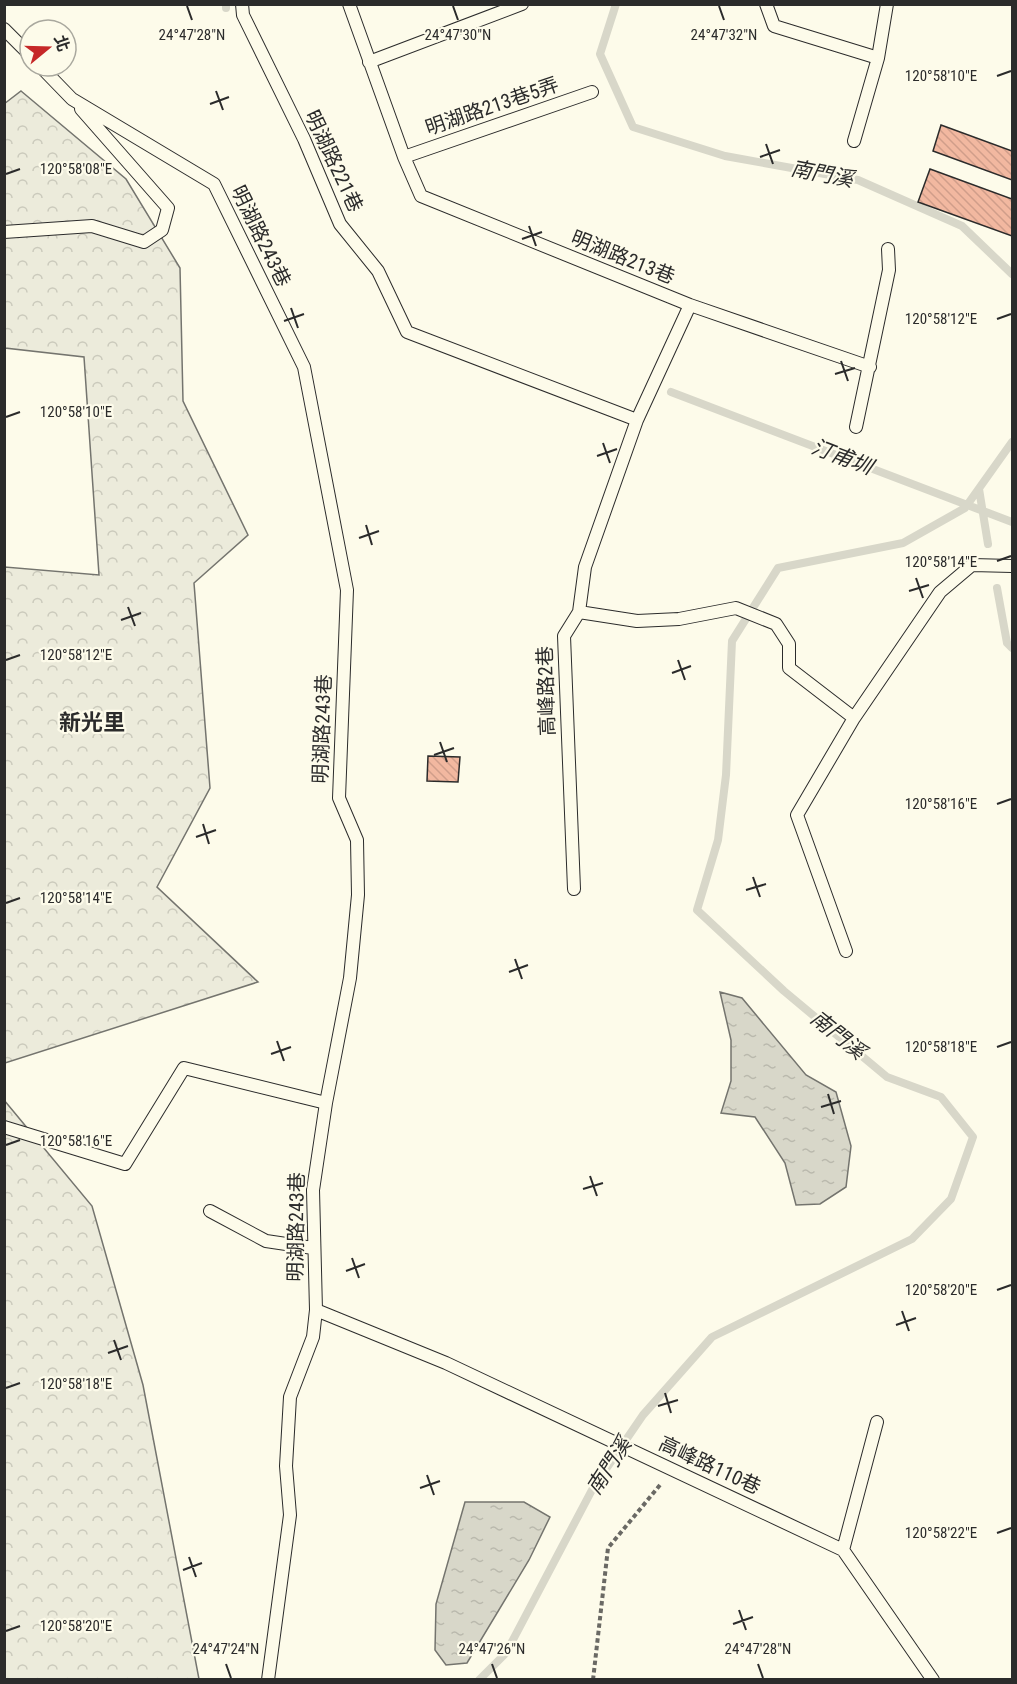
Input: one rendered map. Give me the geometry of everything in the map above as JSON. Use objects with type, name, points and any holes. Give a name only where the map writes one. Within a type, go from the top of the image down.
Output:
[{"type":"lane","name":"明湖路221巷","points":[[242,4],[243,15],[304,139],[340,224],[378,271],[407,332],[637,420]]},
{"type":"lane","name":"明湖路213巷","points":[[349,4],[404,157],[421,196],[690,305],[870,367]]},
{"type":"lane","points":[[369,62],[522,4]]},
{"type":"lane","points":[[766,4],[774,26],[878,58]]},
{"type":"lane","points":[[854,141],[878,58],[887,4]]},
{"type":"lane","points":[[4,29],[18,44]]},
{"type":"lane","name":"明湖路243巷","points":[[52,78],[72,99],[214,184],[304,367],[347,590],[339,798],[357,840],[358,895],[350,978],[326,1103],[313,1190],[316,1310],[313,1337],[290,1397],[286,1466],[290,1515],[268,1680]]},
{"type":"lane","name":"明湖路213巷5弄","points":[[404,157],[592,92]]},
{"type":"lane","points":[[4,232],[92,226],[144,242],[162,230],[168,208],[72,99]]},
{"type":"lane","points":[[856,427],[889,270],[888,249]]},
{"type":"lane","points":[[690,305],[637,420],[585,567],[579,612],[638,621],[679,620],[736,608],[776,624],[789,644],[789,668],[854,718]]},
{"type":"lane","points":[[846,951],[797,815],[854,718],[940,592],[972,565],[1012,566]]},
{"type":"lane","name":"高峰路2巷","points":[[574,889],[564,636],[579,612]]},
{"type":"lane","points":[[4,1127],[125,1164],[184,1068],[326,1103]]},
{"type":"lane","points":[[210,1211],[266,1241],[313,1248]]},
{"type":"lane","name":"高峰路110巷","points":[[316,1310],[446,1363],[674,1468],[843,1550],[933,1680]]},
{"type":"lane","points":[[843,1550],[877,1422]]},
{"type":"path","points":[[593,1680],[608,1548],[674,1468]]},
{"type":"green space","points":[[21,91],[126,179],[180,268],[183,401],[248,535],[194,583],[210,788],[157,887],[258,982],[5,1063],[5,567],[99,575],[84,357],[5,348],[4,104]]},
{"type":"green space","points":[[4,1100],[92,1206],[143,1385],[199,1679],[5,1679]]},
{"type":"water","points":[[720,992],[742,998],[806,1075],[836,1092],[851,1146],[846,1187],[820,1204],[796,1205],[785,1163],[755,1117],[721,1113],[731,1081],[731,1040]]},
{"type":"water","points":[[465,1502],[524,1502],[550,1517],[529,1560],[467,1663],[446,1665],[435,1650],[436,1604]]},
{"type":"building","points":[[941,125],[1012,151],[1012,180],[933,151]]},
{"type":"building","points":[[930,169],[1012,199],[1012,236],[918,202]]},
{"type":"building","points":[[428,756],[460,757],[458,782],[427,781]]},
{"type":"waterway","name":"南門溪","points":[[616,4],[600,54],[633,127],[725,156],[858,180],[962,226],[1012,274]]},
{"type":"waterway","name":"汀甫圳","points":[[671,392],[1012,522]]},
{"type":"waterway","name":"南門溪","points":[[479,1680],[506,1653],[593,1488],[643,1415],[712,1337],[912,1239],[951,1199],[973,1137],[941,1097],[887,1077],[784,991],[697,910],[718,840],[726,775],[732,641],[778,568],[903,543],[965,508],[1012,442]]},
{"type":"waterway","points":[[979,489],[988,544]]},
{"type":"waterway","points":[[997,588],[1007,643],[1012,648]]},
{"type":"district","name":"新光里","points":[[92,722]]}]
